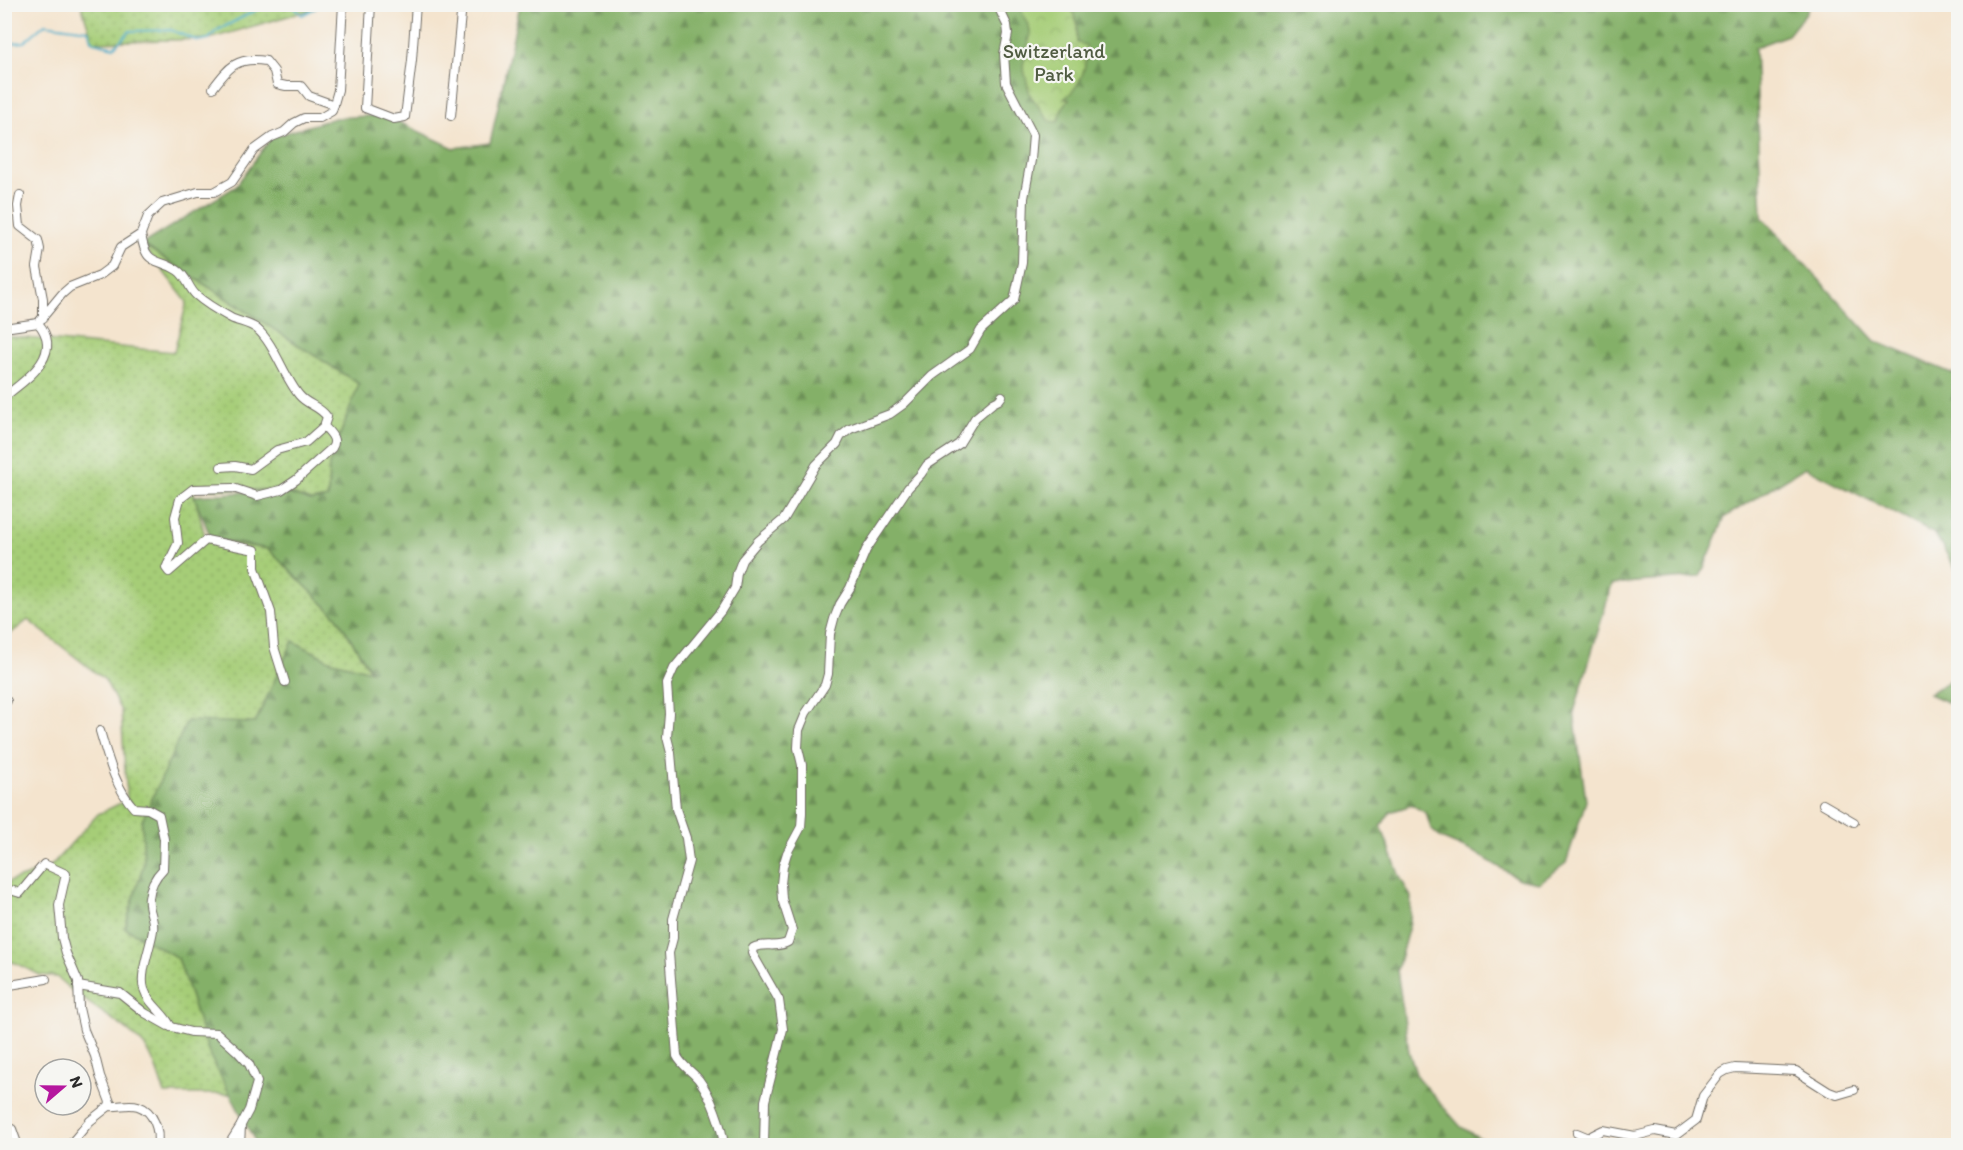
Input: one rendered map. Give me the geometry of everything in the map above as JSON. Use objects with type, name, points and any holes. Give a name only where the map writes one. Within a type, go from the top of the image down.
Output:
[{"type":"street","points":[[221,467],[251,468],[277,450],[306,442],[324,426],[327,417],[324,411],[309,405],[300,396],[278,358],[256,328],[230,318],[196,295],[177,270],[152,259],[142,244],[141,234],[148,216],[162,202],[198,192],[214,192],[232,182],[254,150],[272,136],[284,132],[304,118],[320,118],[332,111],[338,90],[343,4]]},
{"type":"street","points":[[371,4],[365,108],[393,120],[405,117],[416,4]]},
{"type":"street","points":[[451,116],[462,4]]},
{"type":"street","points":[[724,1146],[717,1115],[699,1080],[677,1056],[669,953],[673,938],[673,919],[689,861],[689,849],[675,809],[671,753],[667,737],[669,713],[667,684],[674,668],[710,626],[735,588],[742,560],[758,541],[784,519],[816,465],[837,444],[841,436],[850,429],[890,414],[904,404],[932,376],[970,349],[981,330],[1014,300],[1022,263],[1024,198],[1032,160],[1033,135],[1006,83],[1004,54],[1008,34],[1007,25],[997,4]]},
{"type":"street","points":[[213,88],[234,63],[252,59],[266,61],[274,71],[277,84],[301,86],[309,96],[334,105]]},
{"type":"street","points":[[4,398],[31,376],[46,355],[47,339],[40,320],[43,299],[38,267],[40,249],[38,240],[20,226],[18,206],[20,195]]},
{"type":"street","points":[[4,328],[40,320],[70,287],[100,275],[112,266],[121,247],[141,234]]},
{"type":"street","points":[[764,1146],[765,1101],[783,1029],[779,1000],[752,953],[753,948],[759,945],[783,945],[788,942],[792,930],[782,899],[781,884],[787,853],[801,827],[802,765],[798,748],[799,730],[825,685],[828,674],[830,634],[834,619],[871,543],[908,488],[927,465],[959,444],[975,418],[1002,396]]},
{"type":"street","points":[[285,682],[274,647],[271,612],[255,568],[255,550],[206,540],[169,572],[166,568],[178,543],[175,517],[180,499],[193,489],[233,488],[258,496],[281,490],[296,480],[335,444],[335,439],[324,426]]},
{"type":"street","points":[[100,731],[125,798],[134,808],[148,809],[159,815],[164,840],[163,869],[155,877],[148,898],[154,926],[143,987],[148,999],[171,1027]]},
{"type":"street","points":[[1823,804],[1854,822]]},
{"type":"street","points":[[4,888],[20,893],[44,864],[66,874],[60,905],[60,923],[66,952],[78,981],[78,1008],[88,1043],[95,1056],[109,1097],[109,1106]]},
{"type":"street","points":[[4,986],[46,979]]},
{"type":"street","points":[[78,986],[120,993],[145,1013],[171,1027],[191,1032],[217,1034],[238,1052],[249,1064],[257,1082],[249,1110],[228,1146]]},
{"type":"street","points":[[1577,1133],[1588,1142],[1593,1134],[1603,1130],[1635,1136],[1655,1131],[1676,1135],[1696,1120],[1703,1096],[1720,1074],[1735,1068],[1796,1071],[1837,1095],[1854,1090]]},
{"type":"street","points":[[69,1146],[90,1121],[109,1106],[140,1106],[157,1125],[157,1146]]},
{"type":"street","points":[[240,1146],[242,1142],[241,1125]]},
{"type":"street","points":[[12,1129],[18,1146]]},
{"type":"green space","points":[[81,4],[318,5],[316,8],[209,39],[93,42]]},
{"type":"green space","points":[[520,5],[1810,5],[1788,35],[1755,47],[1762,217],[1875,341],[1956,375],[1958,383],[1958,573],[1935,534],[1805,467],[1725,517],[1700,577],[1612,584],[1574,712],[1586,801],[1566,863],[1539,883],[1519,879],[1476,853],[1441,838],[1431,829],[1426,813],[1412,805],[1390,812],[1381,826],[1400,877],[1411,897],[1410,922],[1397,970],[1409,1052],[1417,1077],[1461,1127],[1492,1145],[257,1145],[210,1056],[178,958],[125,928],[144,863],[142,821],[187,721],[255,723],[293,641],[329,660],[371,671],[337,617],[268,549],[211,538],[194,496],[276,490],[311,501],[328,498],[329,465],[359,384],[142,244],[235,187],[272,137],[335,118],[384,115],[454,148],[490,143]]},
{"type":"green space","name":"Switzerland Park","points":[[1019,5],[1070,5],[1077,23],[1077,43],[1086,45],[1086,60],[1082,75],[1075,88],[1064,99],[1069,99],[1062,109],[1058,122],[1049,121],[1030,95],[1023,65],[1030,30]]},
{"type":"green space","points":[[142,244],[359,384],[329,465],[328,498],[311,501],[281,490],[193,489],[206,540],[268,549],[337,617],[371,672],[329,660],[293,641],[255,723],[142,821],[144,863],[125,928],[178,958],[210,1056],[231,1094],[165,1094],[148,1051],[135,1037],[67,987],[57,977],[40,975],[13,962],[5,963],[5,883],[49,868],[98,814],[127,800],[121,711],[105,680],[28,620],[5,638],[5,336],[174,352],[187,302]]},
{"type":"green space","points":[[1957,675],[1958,707],[1929,694]]},
{"type":"waterway","points":[[4,44],[24,42],[45,24],[88,30],[93,42],[114,47],[130,31],[171,30],[198,41],[209,39],[216,31],[268,4]]},
{"type":"waterway","points":[[291,4],[302,15],[316,8],[318,4]]}]
